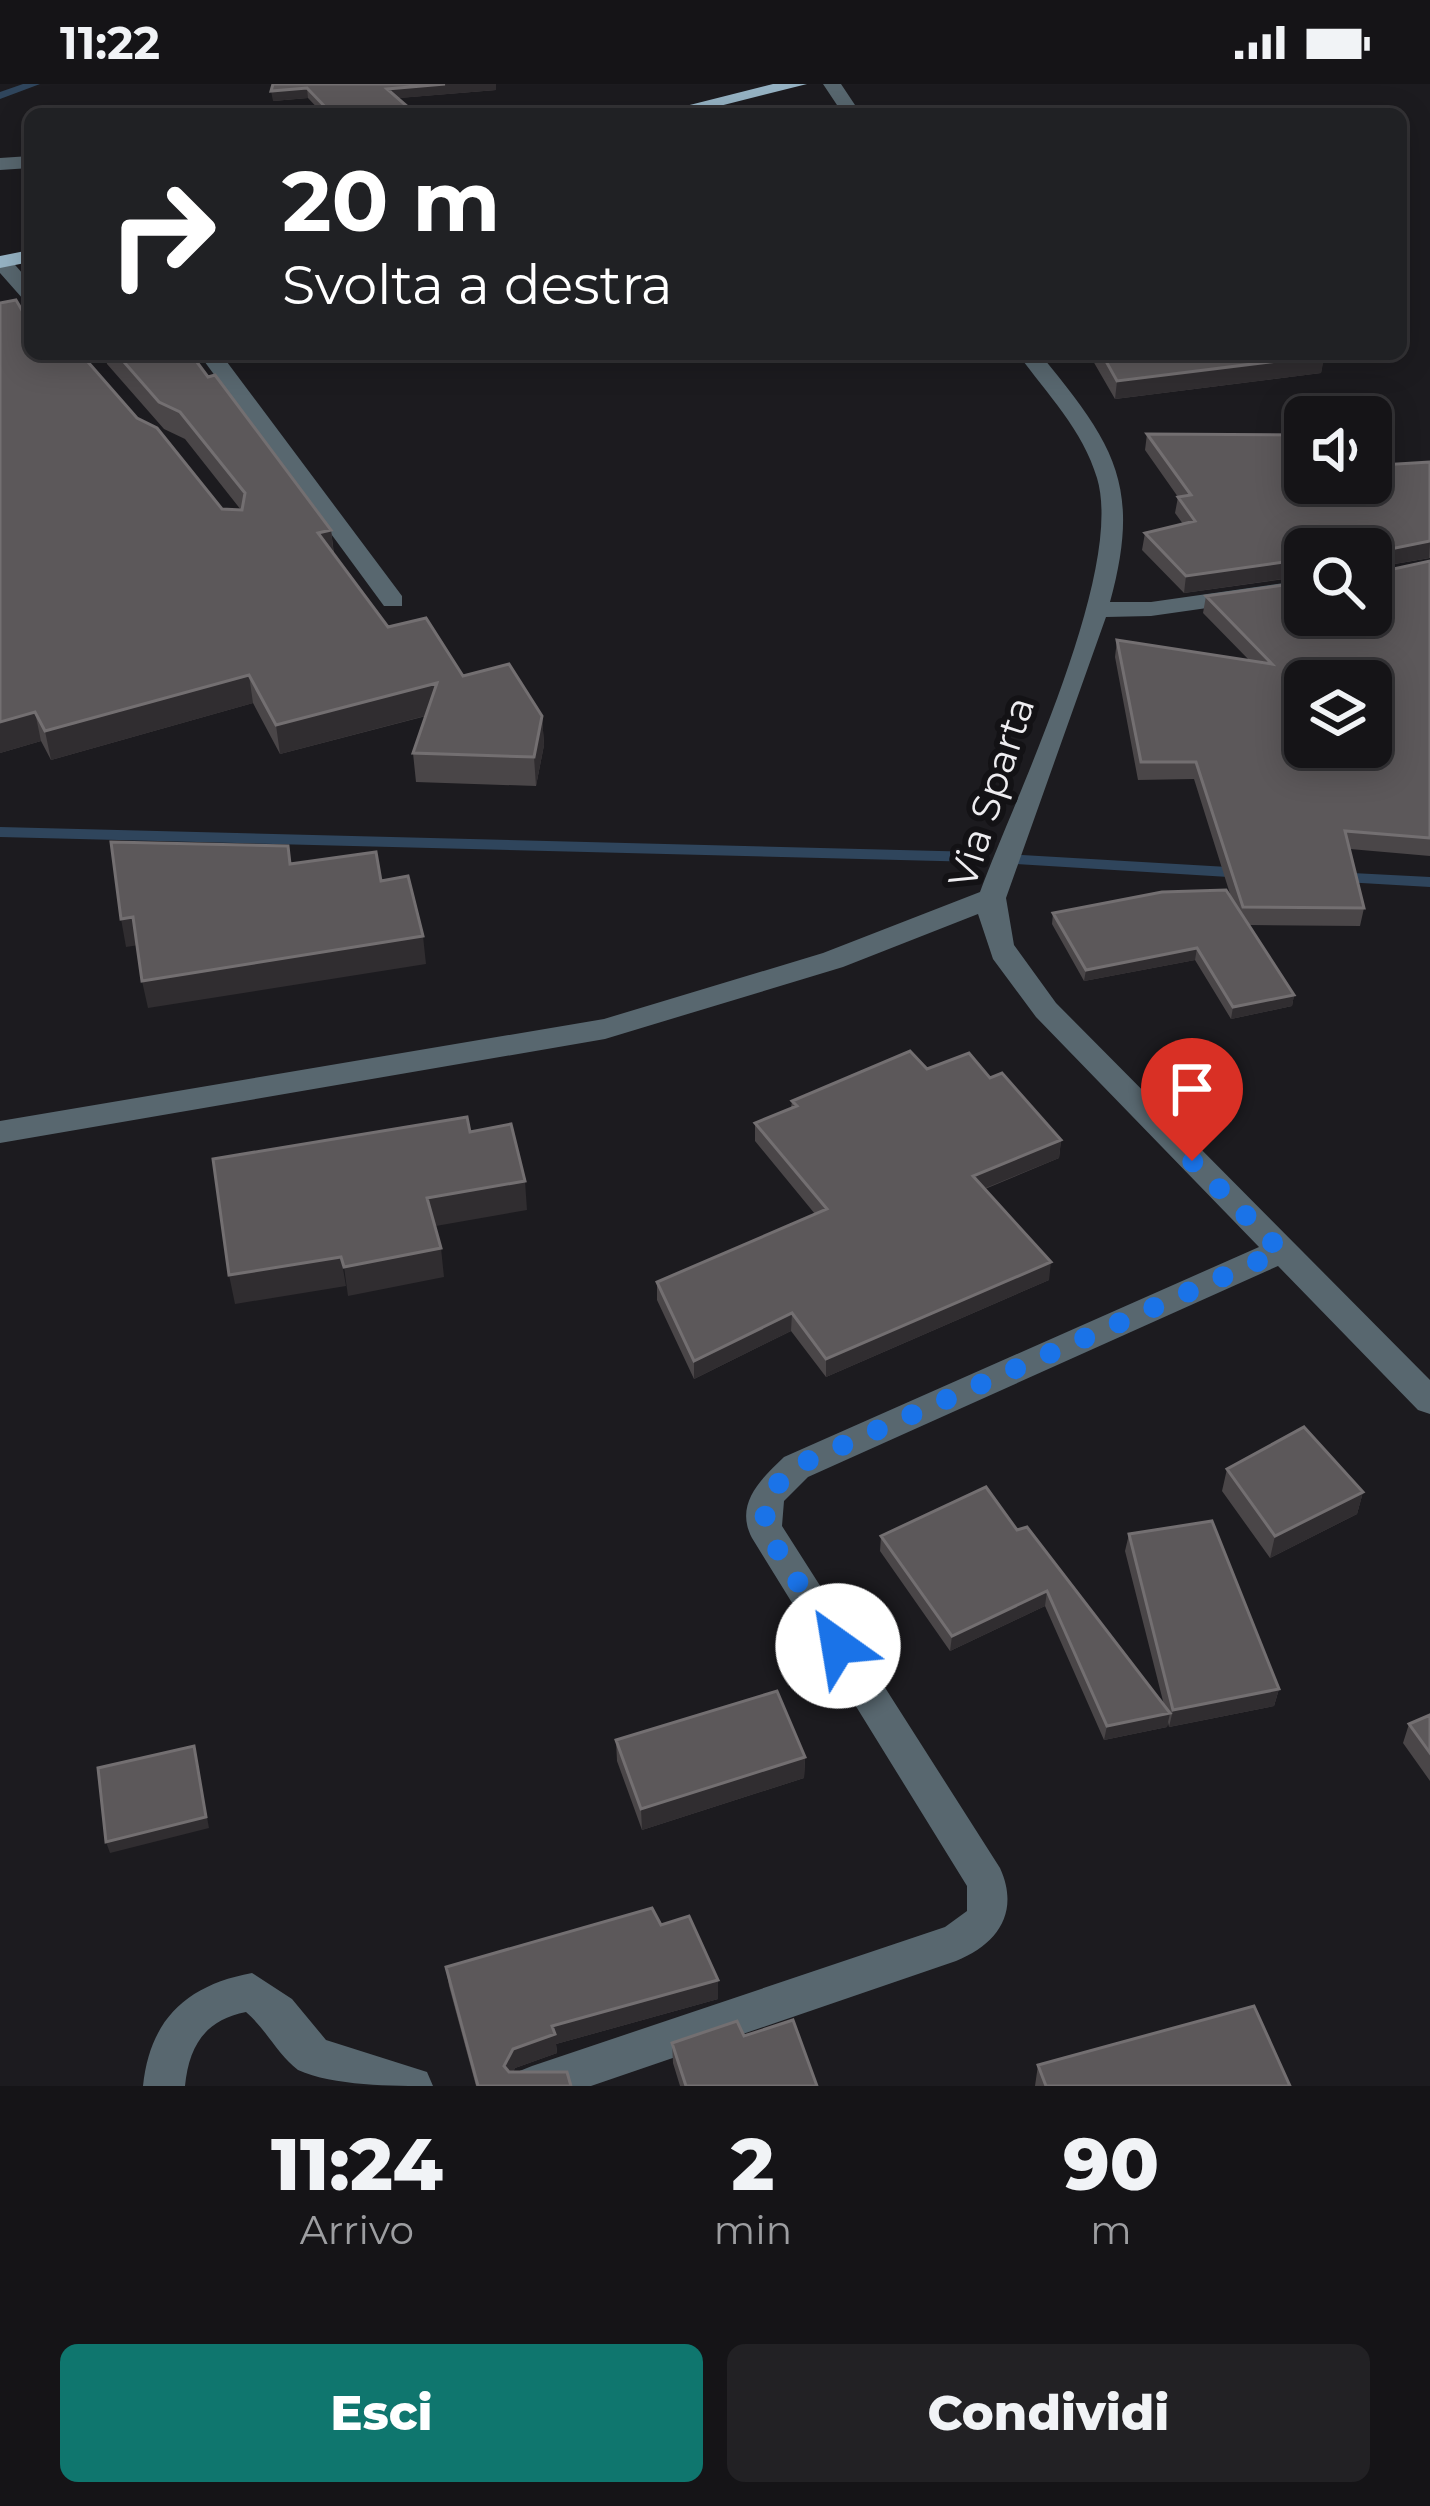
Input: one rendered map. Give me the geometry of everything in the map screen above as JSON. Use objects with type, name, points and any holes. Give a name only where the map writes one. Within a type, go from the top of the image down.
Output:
[{"type":"main road","points":[[691,108],[797,84]]},
{"type":"street","points":[[1,262],[24,288]]},
{"type":"street","points":[[214,360],[393,601]]},
{"type":"street","name":"Via Sparta","points":[[1034,360],[1072,408],[1106,468],[1114,498],[1114,529],[1095,610],[992,898],[998,950],[1046,1010],[1430,1401]]},
{"type":"street","points":[[1095,610],[1151,610],[1284,590]]},
{"type":"street","points":[[0,1132],[605,1029],[833,960],[992,898]]},
{"type":"street","points":[[532,2086],[956,1942],[984,1926],[992,1911],[986,1881],[764,1528],[767,1495],[796,1466],[1281,1251]]},
{"type":"street","points":[[164,2086],[173,2035],[194,2011],[225,1995],[252,1992],[278,2013],[313,2056],[412,2086]]},
{"type":"building","points":[[273,84],[445,84],[387,89],[409,108],[326,108],[307,88],[271,91]]},
{"type":"building","points":[[16,300],[24,314],[24,360],[86,360],[137,418],[157,428],[222,509],[242,510],[245,493],[180,412],[159,402],[122,360],[195,360],[208,377],[215,375],[331,530],[318,533],[388,627],[426,618],[463,676],[509,664],[542,716],[534,757],[413,753],[437,683],[276,725],[249,675],[45,731],[35,712],[0,722],[0,303]]},
{"type":"building","points":[[1105,360],[1285,360],[1117,381]]},
{"type":"building","points":[[1147,434],[1284,435],[1284,504],[1392,504],[1392,464],[1430,462],[1430,541],[1392,549],[1392,528],[1284,528],[1284,562],[1186,576],[1145,533],[1195,521],[1178,497],[1191,495]]},
{"type":"building","points":[[1430,561],[1430,838],[1345,831],[1364,908],[1243,907],[1196,762],[1141,762],[1117,640],[1272,664],[1206,596],[1284,585],[1284,636],[1392,636],[1392,569]]},
{"type":"building","points":[[111,842],[288,846],[290,864],[376,852],[381,881],[408,876],[423,936],[142,981],[133,917],[121,919]]},
{"type":"building","points":[[1226,890],[1294,995],[1233,1007],[1197,948],[1086,970],[1053,913],[1162,892]]},
{"type":"building","points":[[910,1051],[927,1069],[969,1053],[990,1078],[1002,1073],[1061,1140],[973,1176],[1051,1262],[826,1359],[792,1313],[694,1361],[657,1282],[827,1209],[755,1123],[797,1106],[792,1101]]},
{"type":"building","points":[[467,1117],[470,1132],[511,1124],[525,1181],[427,1198],[441,1248],[344,1267],[341,1257],[229,1275],[213,1159]]},
{"type":"building","points":[[1304,1427],[1363,1492],[1275,1536],[1227,1469]]},
{"type":"building","points":[[986,1487],[1017,1530],[1027,1527],[1170,1713],[1107,1726],[1047,1591],[952,1636],[881,1536]]},
{"type":"building","points":[[1212,1521],[1279,1689],[1173,1710],[1129,1534]]},
{"type":"building","points":[[777,1691],[805,1757],[641,1809],[616,1740]]},
{"type":"building","points":[[1430,1715],[1430,1753],[1409,1724]]},
{"type":"building","points":[[194,1746],[206,1817],[106,1842],[98,1768]]},
{"type":"building","points":[[652,1908],[661,1925],[689,1916],[718,1980],[552,2026],[555,2034],[513,2049],[504,2066],[509,2072],[567,2072],[571,2086],[478,2086],[446,1967]]},
{"type":"building","points":[[1254,2006],[1290,2086],[1046,2086],[1038,2065]]},
{"type":"building","points":[[793,2020],[817,2086],[686,2086],[672,2043],[737,2021],[744,2036]]},
{"type":"waterway","points":[[0,96],[34,84]]},
{"type":"waterway","points":[[0,832],[979,857]]},
{"type":"waterway","points":[[1022,860],[1245,873]]},
{"type":"waterway","points":[[1333,877],[1430,882]]},
{"type":"route","points":[[838,1646],[764,1528],[767,1495],[796,1466],[1281,1251],[1192,1161]]}]
